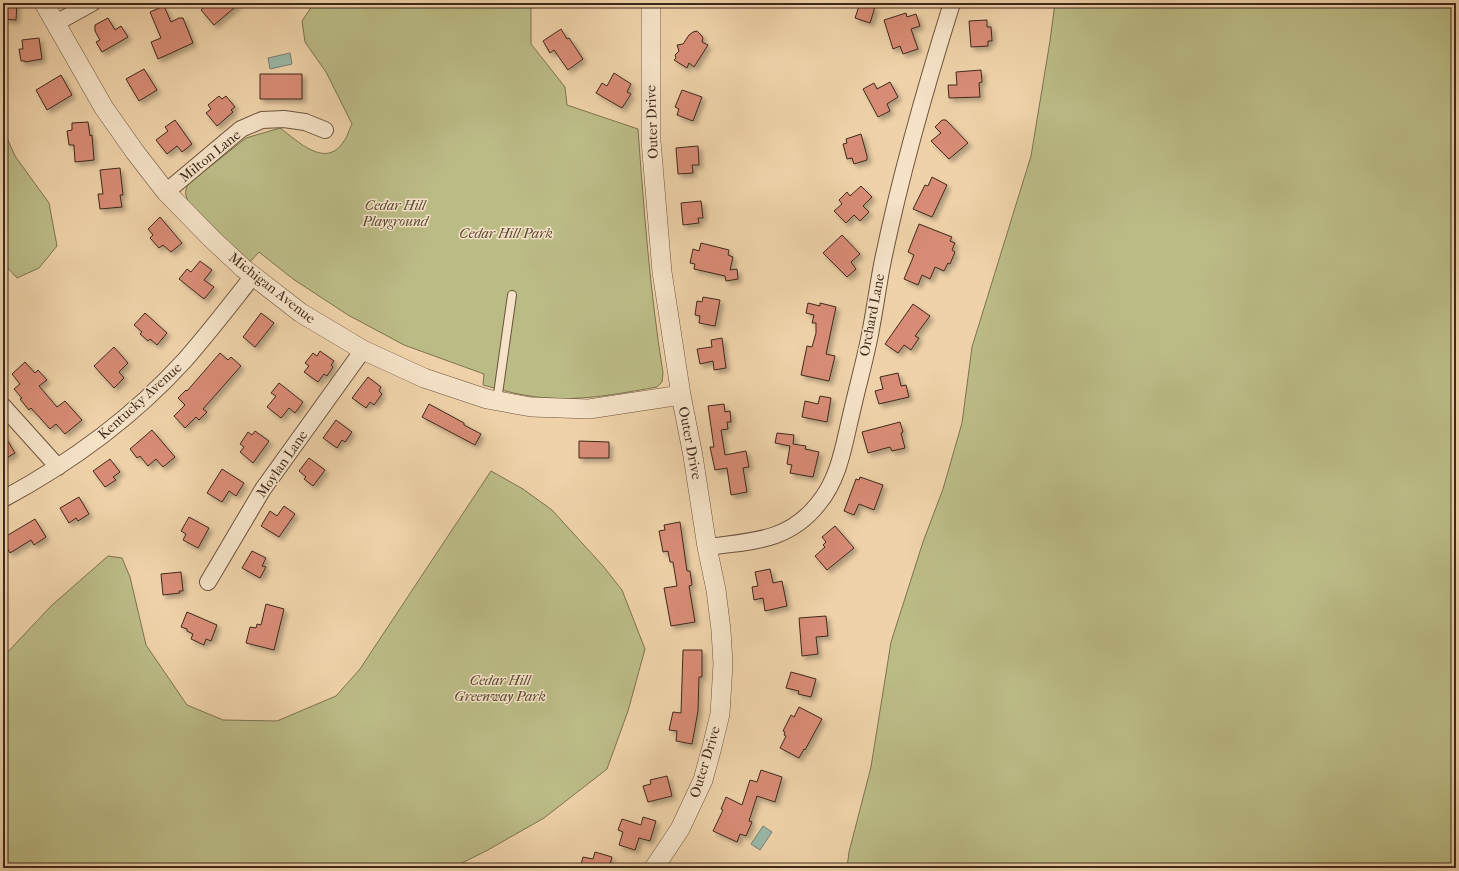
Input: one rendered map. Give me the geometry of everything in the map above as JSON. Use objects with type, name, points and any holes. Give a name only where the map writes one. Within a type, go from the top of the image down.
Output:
[{"type":"street","name":"Michigan Avenue","points":[[44,3],[104,108],[166,192],[213,240],[253,276],[301,313],[363,350],[424,378],[487,399],[531,407],[589,409],[681,395]]},
{"type":"street","points":[[56,23],[92,3]]},
{"type":"street","name":"Outer Drive","points":[[651,3],[651,141],[662,272],[681,395],[693,456],[707,547],[716,590],[721,630],[723,664],[720,714],[699,789],[678,833],[654,868]]},
{"type":"street","name":"Orchard Lane","points":[[707,547],[759,540],[779,535],[796,526],[808,515],[819,504],[831,484],[839,465],[855,399],[870,331],[882,265],[911,141],[952,3]]},
{"type":"street","name":"Milton Lane","points":[[166,192],[241,129],[262,120],[284,119],[305,122],[325,130]]},
{"type":"street","name":"Kentucky Avenue","points":[[3,499],[58,467],[112,429],[172,373],[200,342],[253,276]]},
{"type":"street","name":"Moylan Lane","points":[[208,582],[263,489],[363,350]]},
{"type":"street","points":[[3,406],[58,467]]},
{"type":"lane","points":[[497,401],[512,295]]},
{"type":"green space","name":"Cedar Hill Park","points":[[314,3],[531,3],[531,44],[565,87],[567,105],[638,129],[651,282],[663,373],[662,382],[657,387],[567,399],[530,396],[483,385],[484,374],[404,345],[348,315],[293,279],[259,252],[249,263],[193,208],[186,197],[188,184],[246,138],[280,128],[303,145],[321,153],[329,153],[337,149],[345,139],[352,124],[326,72],[305,42],[302,21]]},
{"type":"green space","points":[[1055,3],[1456,3],[1456,868],[847,868],[849,852],[871,767],[891,642],[923,542],[943,489],[962,423],[972,347],[1031,156]]},
{"type":"green space","points":[[3,129],[15,156],[49,203],[57,246],[39,268],[17,278],[3,263]]},
{"type":"green space","name":"Cedar Hill Greenway Park","points":[[491,471],[523,489],[552,510],[603,566],[622,590],[645,649],[628,711],[607,769],[544,818],[486,851],[452,868],[15,868],[3,863],[3,657],[51,606],[108,556],[122,558],[130,577],[146,645],[187,705],[223,720],[277,721],[336,696],[360,669]]},
{"type":"shaded area","points":[[290,53],[292,64],[270,69],[268,58]]},
{"type":"shaded area","points":[[763,826],[772,832],[760,850],[751,844]]},
{"type":"building","points":[[3,3],[17,3],[16,20],[3,19]]},
{"type":"building","points":[[209,3],[240,3],[214,25],[201,10]]},
{"type":"building","points":[[860,3],[875,7],[870,23],[855,18]]},
{"type":"building","points":[[164,6],[171,22],[179,18],[183,18],[193,43],[158,59],[151,42],[161,38],[150,12]]},
{"type":"building","points":[[906,13],[907,17],[916,14],[920,26],[911,29],[918,49],[903,54],[900,46],[893,49],[884,20]]},
{"type":"building","points":[[108,18],[115,30],[121,26],[128,37],[102,52],[96,42],[100,40],[95,31],[95,25]]},
{"type":"building","points":[[987,20],[987,27],[991,27],[992,41],[988,41],[988,46],[971,47],[969,21]]},
{"type":"building","points":[[561,29],[583,59],[568,70],[554,50],[550,53],[543,41]]},
{"type":"building","points":[[697,31],[703,38],[702,42],[708,45],[694,67],[689,63],[687,68],[674,60],[676,58],[675,55],[679,51],[677,45],[683,44],[689,35]]},
{"type":"building","points":[[39,38],[42,59],[25,62],[21,61],[19,49],[23,49],[22,40]]},
{"type":"building","points":[[144,69],[157,90],[139,101],[126,79]]},
{"type":"building","points":[[981,70],[982,82],[979,83],[980,97],[949,98],[948,85],[957,85],[956,72]]},
{"type":"building","points":[[614,73],[631,84],[627,92],[631,94],[622,108],[596,93],[602,83],[607,86]]},
{"type":"building","points":[[260,74],[302,74],[302,99],[260,99]]},
{"type":"building","points":[[61,75],[72,95],[47,110],[36,90]]},
{"type":"building","points":[[890,82],[898,97],[887,104],[890,111],[878,117],[863,89],[874,83],[877,89]]},
{"type":"building","points":[[682,90],[702,97],[693,121],[677,115],[679,109],[675,107]]},
{"type":"building","points":[[219,96],[222,99],[226,96],[235,107],[231,110],[233,112],[217,126],[206,113],[211,109],[208,105]]},
{"type":"building","points":[[175,120],[192,144],[182,152],[177,146],[167,154],[156,140],[168,131],[165,127]]},
{"type":"building","points":[[942,120],[946,120],[968,143],[949,159],[931,141],[941,133],[935,127]]},
{"type":"building","points":[[88,122],[90,136],[92,135],[94,160],[75,162],[74,145],[69,145],[67,131],[72,130],[72,123]]},
{"type":"building","points":[[861,134],[867,160],[854,164],[852,158],[847,159],[843,144],[847,143],[846,139]]},
{"type":"building","points":[[698,146],[699,165],[692,165],[693,173],[678,174],[676,148]]},
{"type":"building","points":[[120,168],[123,195],[120,195],[122,207],[100,209],[98,194],[103,194],[100,170]]},
{"type":"building","points":[[932,177],[947,185],[932,217],[913,209],[925,185],[928,186]]},
{"type":"building","points":[[861,186],[872,197],[863,206],[869,212],[860,221],[854,215],[846,223],[834,211],[842,204],[839,200],[847,192],[850,196]]},
{"type":"building","points":[[701,201],[703,218],[698,218],[699,223],[683,225],[681,203]]},
{"type":"building","points":[[160,217],[182,243],[171,252],[163,245],[159,248],[150,238],[153,235],[148,229]]},
{"type":"building","points":[[919,224],[952,237],[950,241],[955,243],[952,250],[955,252],[950,264],[948,263],[944,271],[935,267],[930,279],[922,275],[918,285],[904,279],[914,255],[908,252]]},
{"type":"building","points":[[842,235],[860,254],[851,262],[856,269],[847,277],[823,253]]},
{"type":"building","points":[[701,243],[729,250],[728,255],[733,257],[730,270],[737,269],[738,279],[726,281],[725,276],[694,269],[695,264],[690,263],[693,249],[699,251]]},
{"type":"building","points":[[200,261],[212,270],[204,280],[214,287],[204,299],[179,279],[187,269],[191,272]]},
{"type":"building","points":[[703,297],[720,300],[715,326],[699,323],[700,316],[695,315],[697,301],[702,302]]},
{"type":"building","points":[[808,303],[820,306],[820,303],[836,307],[826,354],[835,356],[829,381],[801,375],[807,346],[812,347],[816,333],[816,323],[812,323],[814,315],[806,313]]},
{"type":"building","points":[[913,304],[930,316],[915,336],[919,338],[911,350],[904,345],[898,353],[885,344]]},
{"type":"building","points":[[145,313],[167,333],[157,345],[150,339],[148,341],[140,334],[142,332],[134,325]]},
{"type":"building","points":[[261,313],[274,323],[255,347],[243,337]]},
{"type":"building","points":[[722,338],[726,368],[714,370],[713,361],[700,364],[697,349],[712,347],[711,340]]},
{"type":"building","points":[[114,347],[128,363],[119,372],[124,378],[114,388],[94,366]]},
{"type":"building","points":[[320,351],[334,361],[331,365],[333,367],[327,376],[324,374],[318,382],[304,372],[309,366],[305,363],[313,353],[317,356]]},
{"type":"building","points":[[220,353],[228,360],[231,357],[241,366],[203,409],[207,412],[199,420],[196,417],[185,428],[174,416],[185,405],[178,398],[186,390],[187,391]]},
{"type":"building","points":[[25,362],[35,373],[38,370],[47,380],[39,386],[57,407],[65,401],[82,420],[65,434],[56,424],[50,429],[31,408],[29,410],[20,399],[22,398],[14,389],[20,384],[12,374]]},
{"type":"building","points":[[898,373],[901,386],[906,385],[909,397],[879,404],[875,391],[883,389],[880,377]]},
{"type":"building","points":[[368,377],[381,387],[379,391],[382,394],[374,405],[370,402],[366,408],[352,398]]},
{"type":"building","points":[[279,383],[303,402],[295,413],[289,408],[281,418],[267,407],[276,396],[271,393]]},
{"type":"building","points":[[820,396],[831,398],[827,422],[802,417],[805,401],[818,404]]},
{"type":"building","points":[[429,404],[481,434],[475,445],[422,417]]},
{"type":"building","points":[[724,404],[725,412],[730,411],[731,422],[727,422],[728,429],[721,430],[725,455],[746,451],[749,467],[743,468],[747,492],[731,495],[727,468],[715,470],[710,447],[714,447],[708,406]]},
{"type":"building","points":[[336,420],[352,432],[345,442],[342,440],[337,448],[323,438]]},
{"type":"building","points":[[900,422],[905,448],[892,451],[890,447],[868,453],[862,432]]},
{"type":"building","points":[[152,430],[175,457],[163,467],[156,459],[148,466],[140,456],[137,458],[130,449]]},
{"type":"building","points":[[255,431],[269,441],[253,463],[240,452],[244,447],[240,444],[248,432],[252,435]]},
{"type":"building","points":[[3,433],[15,453],[3,460]]},
{"type":"building","points":[[777,433],[794,435],[793,444],[806,446],[805,449],[819,452],[813,477],[790,473],[792,465],[787,464],[790,446],[775,443]]},
{"type":"building","points":[[579,441],[609,442],[609,458],[579,458]]},
{"type":"building","points":[[309,458],[325,470],[313,486],[304,479],[306,477],[299,471]]},
{"type":"building","points":[[110,459],[120,472],[113,477],[116,480],[105,487],[93,471]]},
{"type":"building","points":[[222,469],[244,483],[236,496],[229,491],[222,502],[207,493]]},
{"type":"building","points":[[860,477],[883,485],[874,510],[859,504],[854,515],[844,511],[856,479],[859,480]]},
{"type":"building","points":[[79,497],[89,514],[78,521],[76,518],[69,523],[60,508]]},
{"type":"building","points":[[284,506],[295,514],[279,537],[261,526],[270,511],[277,516]]},
{"type":"building","points":[[189,517],[209,528],[198,548],[183,540],[186,534],[181,531]]},
{"type":"building","points":[[35,519],[46,537],[34,545],[31,540],[10,553],[3,541],[3,538]]},
{"type":"building","points":[[680,522],[687,571],[690,571],[692,585],[689,586],[695,622],[671,626],[664,588],[677,586],[673,562],[670,562],[668,551],[663,552],[659,531],[665,530],[664,525]]},
{"type":"building","points":[[835,526],[854,548],[827,570],[815,556],[825,547],[823,545],[826,542],[822,537]]},
{"type":"building","points":[[252,551],[266,558],[262,566],[266,567],[260,578],[242,568]]},
{"type":"building","points":[[770,569],[773,583],[782,581],[787,606],[765,611],[763,598],[754,600],[752,587],[758,586],[755,572]]},
{"type":"building","points":[[181,572],[183,591],[179,591],[180,593],[163,595],[161,574]]},
{"type":"building","points":[[266,604],[284,609],[274,650],[246,643],[250,627],[256,628],[257,624],[261,625]]},
{"type":"building","points":[[187,612],[217,625],[211,641],[206,639],[204,645],[191,639],[193,634],[187,631],[187,629],[181,627]]},
{"type":"building","points":[[826,616],[828,636],[816,637],[818,654],[802,656],[799,618]]},
{"type":"building","points":[[683,650],[702,650],[702,677],[699,677],[698,711],[692,744],[676,741],[677,731],[669,730],[673,712],[681,713]]},
{"type":"building","points":[[791,672],[816,679],[811,697],[798,694],[799,691],[786,688]]},
{"type":"building","points":[[799,707],[822,719],[799,758],[780,748],[786,736],[784,735],[785,732],[783,731],[791,715],[794,717]]},
{"type":"building","points":[[761,770],[782,777],[775,802],[757,796],[749,821],[752,822],[746,836],[740,834],[737,842],[713,831],[723,810],[721,809],[726,797],[742,805],[750,780],[757,782]]},
{"type":"building","points":[[667,776],[672,796],[648,802],[643,786],[651,784],[650,780]]},
{"type":"building","points":[[643,817],[656,821],[650,841],[639,838],[635,850],[619,845],[623,832],[618,830],[622,819],[641,825]]},
{"type":"building","points":[[595,852],[612,857],[610,864],[612,865],[612,868],[580,868],[583,857],[593,859]]},
{"type":"park label","name":"Cedar Hill Playground","points":[[395,214]]}]
